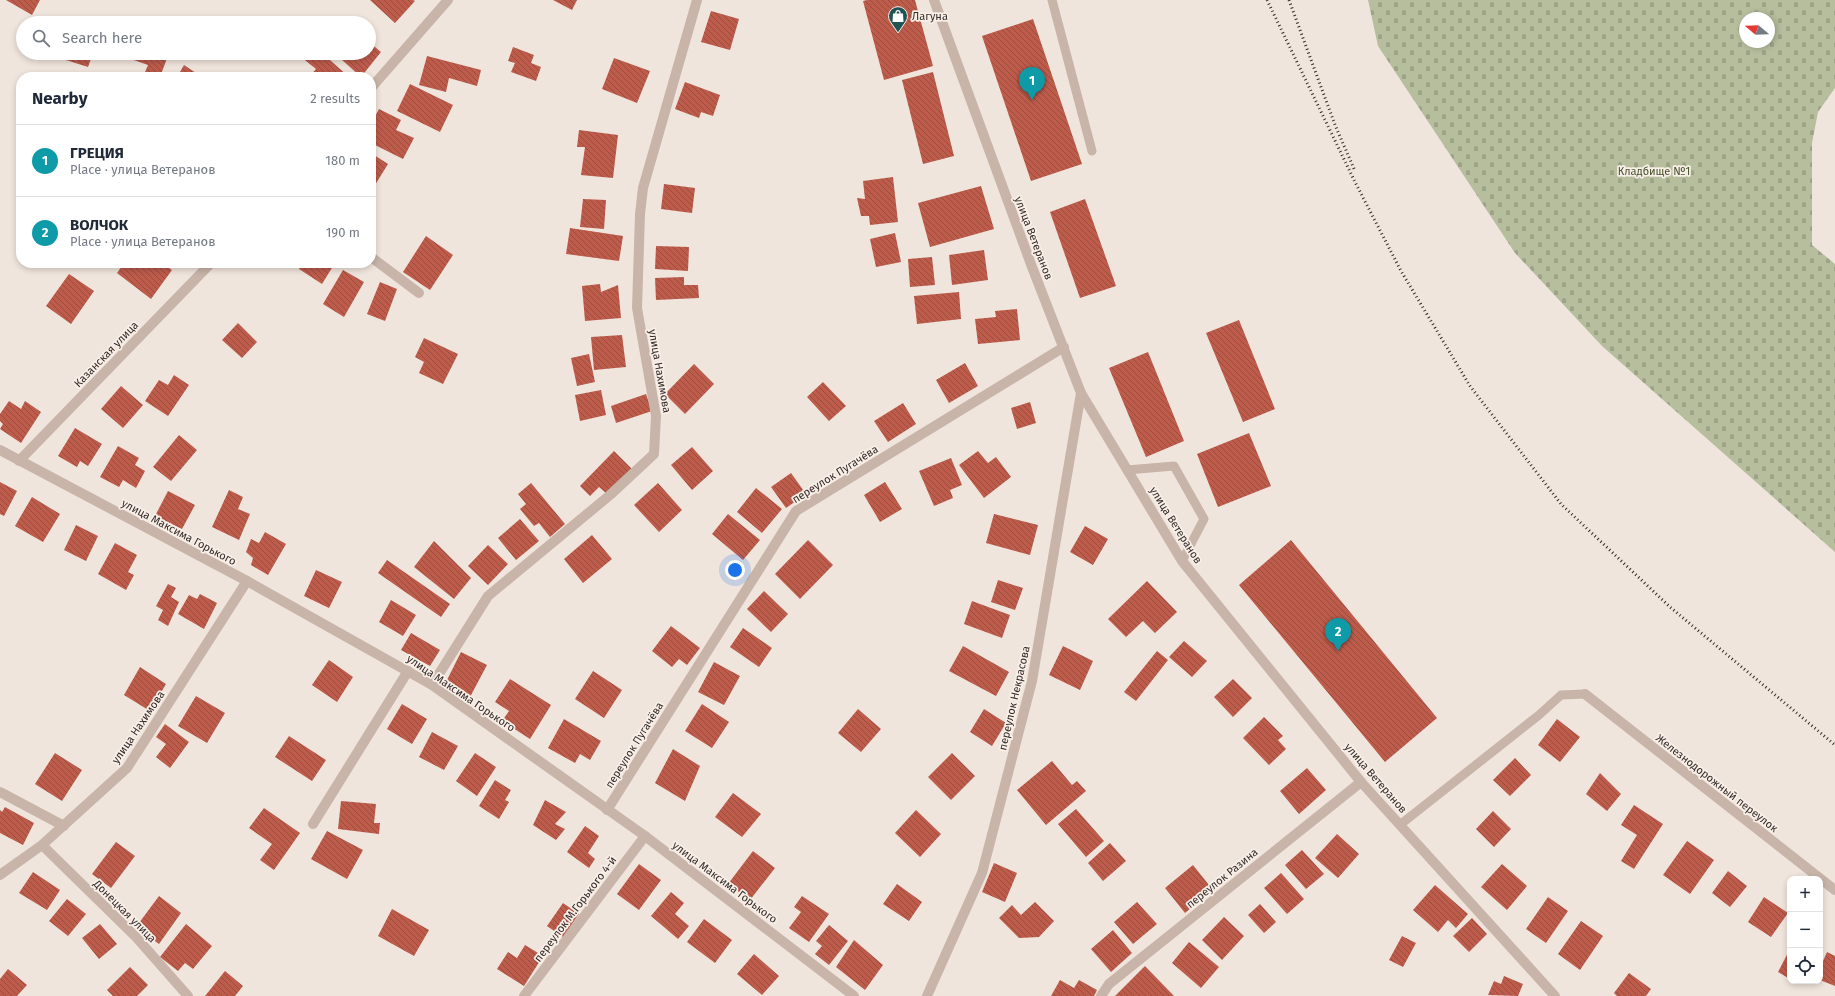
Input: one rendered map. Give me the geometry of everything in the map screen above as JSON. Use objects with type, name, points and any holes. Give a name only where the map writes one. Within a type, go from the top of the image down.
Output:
[{"type":"street","points":[[376,82],[448,0]]},
{"type":"street","name":"улица Нахимова","points":[[432,685],[488,596],[610,496],[654,454],[656,416],[637,308],[640,214],[643,188],[697,0]]},
{"type":"street","name":"улица Ветеранов","points":[[934,0],[1032,267],[1081,393],[1182,561],[1361,782],[1401,824],[1555,996]]},
{"type":"street","points":[[376,261],[419,293]]},
{"type":"street","name":"Казанская улица","points":[[19,461],[206,268]]},
{"type":"street","name":"переулок Пугачёва","points":[[607,810],[796,511],[1064,347]]},
{"type":"street","name":"переулок Некрасова","points":[[927,996],[982,873],[1032,681],[1081,393]]},
{"type":"street","name":"улица Максима Горького","points":[[0,450],[247,581],[432,685],[644,836],[854,996]]},
{"type":"street","name":"улица Нахимова","points":[[0,875],[42,845],[127,768],[247,581]]},
{"type":"street","points":[[313,824],[408,671]]},
{"type":"street","name":"Железнодорожный переулок","points":[[1585,694],[1835,890]]},
{"type":"street","name":"переулок Разина","points":[[1101,996],[1109,984],[1361,782]]},
{"type":"street","points":[[0,792],[64,826]]},
{"type":"street","name":"переулок М.Горького 4-й","points":[[524,996],[644,836]]},
{"type":"street","name":"Донецкая улица","points":[[42,845],[136,937],[188,996]]},
{"type":"lane","points":[[1052,0],[1092,151]]},
{"type":"lane","points":[[1128,470],[1174,466],[1204,519],[1182,561]]},
{"type":"lane","points":[[1401,824],[1561,695],[1585,694]]},
{"type":"green space","name":"Кладбище №1","points":[[1368,0],[1835,0],[1835,88],[1818,112],[1812,143],[1812,245],[1835,264],[1835,552],[1602,346],[1515,253],[1378,46]]},
{"type":"building","points":[[6,0],[40,0],[32,15]]},
{"type":"building","points":[[370,0],[413,0],[415,1],[395,23]]},
{"type":"building","points":[[553,0],[577,0],[572,10]]},
{"type":"building","name":"Лагуна","points":[[915,0],[933,66],[884,80],[863,1]]},
{"type":"building","points":[[711,11],[739,19],[730,50],[701,42]]},
{"type":"building","points":[[1033,19],[1082,164],[1031,181],[982,36]]},
{"type":"building","points":[[513,47],[534,55],[531,63],[541,67],[536,81],[511,72],[515,63],[508,61]]},
{"type":"building","points":[[376,48],[381,52],[376,58]]},
{"type":"building","points":[[427,56],[481,70],[477,86],[449,78],[446,92],[419,85]]},
{"type":"building","points":[[614,58],[650,71],[637,103],[602,89]]},
{"type":"building","points":[[66,60],[90,60],[88,67]]},
{"type":"building","points":[[134,60],[166,60],[162,72],[145,72],[148,65]]},
{"type":"building","points":[[305,60],[330,60],[343,72],[313,72],[316,69]]},
{"type":"building","points":[[342,60],[375,60],[365,72],[355,72]]},
{"type":"building","points":[[184,65],[194,72],[180,72]]},
{"type":"building","points":[[933,72],[954,156],[923,164],[902,80]]},
{"type":"building","points":[[685,82],[720,95],[713,116],[701,112],[699,118],[675,109]]},
{"type":"building","points":[[410,84],[453,105],[440,132],[397,111]]},
{"type":"building","points":[[379,109],[401,120],[396,130],[414,138],[403,159],[376,146],[376,115]]},
{"type":"building","points":[[579,130],[618,135],[613,178],[581,175],[585,147],[577,147]]},
{"type":"building","points":[[376,156],[388,164],[376,183]]},
{"type":"building","points":[[893,177],[898,222],[870,225],[869,216],[861,216],[857,198],[865,199],[863,181]]},
{"type":"building","points":[[664,184],[695,188],[692,213],[661,209]]},
{"type":"building","points":[[981,186],[994,229],[930,247],[918,203]]},
{"type":"building","points":[[583,199],[606,200],[604,229],[580,227]]},
{"type":"building","points":[[1085,199],[1116,286],[1080,298],[1050,212]]},
{"type":"building","points":[[570,228],[623,236],[619,261],[566,254]]},
{"type":"building","points":[[895,233],[901,262],[876,267],[870,239]]},
{"type":"building","points":[[426,236],[453,255],[430,290],[403,272]]},
{"type":"building","points":[[656,246],[689,247],[688,271],[655,269]]},
{"type":"building","points":[[984,250],[988,280],[952,285],[949,255]]},
{"type":"building","points":[[932,257],[935,285],[910,287],[908,259]]},
{"type":"building","points":[[120,268],[169,268],[172,270],[151,299],[117,273]]},
{"type":"building","points":[[300,268],[332,268],[322,284]]},
{"type":"building","points":[[343,270],[364,282],[344,317],[323,304]]},
{"type":"building","points":[[69,274],[94,291],[71,324],[46,306]]},
{"type":"building","points":[[684,277],[684,285],[698,285],[699,298],[656,300],[655,278]]},
{"type":"building","points":[[380,282],[397,289],[385,321],[367,314]]},
{"type":"building","points":[[600,284],[601,292],[618,285],[621,318],[585,321],[582,286]]},
{"type":"building","points":[[959,292],[961,319],[917,324],[914,296]]},
{"type":"building","points":[[1017,309],[1020,340],[978,344],[975,319],[996,317],[995,311]]},
{"type":"building","points":[[1239,320],[1275,409],[1243,422],[1206,333]]},
{"type":"building","points":[[238,323],[257,342],[242,358],[222,340]]},
{"type":"building","points":[[622,335],[626,367],[594,370],[591,337]]},
{"type":"building","points":[[424,338],[458,354],[443,384],[419,373],[424,362],[415,357]]},
{"type":"building","points":[[1148,352],[1184,441],[1146,457],[1109,368]]},
{"type":"building","points":[[589,354],[595,382],[577,386],[571,358]]},
{"type":"building","points":[[965,363],[978,386],[949,403],[936,380]]},
{"type":"building","points":[[694,364],[714,384],[685,414],[665,394]]},
{"type":"building","points":[[174,375],[189,385],[168,416],[145,401],[159,380],[168,385]]},
{"type":"building","points":[[823,382],[846,406],[829,421],[807,397]]},
{"type":"building","points":[[121,386],[143,405],[123,428],[101,409]]},
{"type":"building","points":[[601,390],[606,415],[580,421],[575,395]]},
{"type":"building","points":[[646,394],[652,411],[616,423],[611,406]]},
{"type":"building","points":[[9,401],[21,409],[25,401],[41,412],[21,443],[0,429],[3,424],[0,421],[0,414]]},
{"type":"building","points":[[1030,402],[1036,423],[1017,429],[1011,408]]},
{"type":"building","points":[[903,403],[916,424],[888,442],[874,421]]},
{"type":"building","points":[[75,428],[102,444],[88,466],[80,461],[77,467],[58,456]]},
{"type":"building","points":[[1249,433],[1271,486],[1218,507],[1197,454]]},
{"type":"building","points":[[179,435],[197,450],[171,481],[153,467]]},
{"type":"building","points":[[118,446],[139,458],[135,465],[145,471],[136,488],[123,480],[119,487],[100,477]]},
{"type":"building","points":[[692,447],[713,471],[692,490],[671,465]]},
{"type":"building","points":[[614,451],[632,469],[607,494],[599,487],[590,496],[580,486]]},
{"type":"building","points":[[978,451],[988,463],[996,457],[1011,477],[984,498],[959,465]]},
{"type":"building","points":[[951,458],[962,485],[950,490],[953,498],[934,506],[919,471]]},
{"type":"building","points":[[791,473],[806,494],[786,508],[771,487]]},
{"type":"building","points":[[0,482],[17,491],[4,516],[0,514]]},
{"type":"building","points":[[885,482],[902,509],[880,522],[864,495]]},
{"type":"building","points":[[531,483],[565,524],[550,537],[539,523],[534,526],[520,509],[526,504],[518,494]]},
{"type":"building","points":[[658,483],[682,510],[659,532],[634,505]]},
{"type":"building","points":[[756,488],[782,509],[762,533],[737,512]]},
{"type":"building","points":[[229,490],[243,497],[238,509],[250,514],[239,540],[212,527]]},
{"type":"building","points":[[168,491],[195,505],[182,529],[155,516]]},
{"type":"building","points":[[32,497],[60,514],[43,542],[15,526]]},
{"type":"building","points":[[728,514],[760,540],[743,560],[712,534]]},
{"type":"building","points":[[994,514],[1038,525],[1030,555],[986,543]]},
{"type":"building","points":[[520,519],[539,541],[516,560],[498,538]]},
{"type":"building","points":[[76,525],[98,536],[86,561],[64,550]]},
{"type":"building","points":[[1085,526],[1108,539],[1093,565],[1070,552]]},
{"type":"building","points":[[265,532],[286,544],[268,575],[251,565],[253,558],[246,552],[251,539],[259,543]]},
{"type":"building","points":[[592,535],[612,559],[583,583],[564,559]]},
{"type":"building","points":[[808,540],[833,565],[800,599],[775,574]]},
{"type":"building","points":[[1291,540],[1437,718],[1385,762],[1239,585]]},
{"type":"building","points":[[434,541],[471,578],[454,599],[414,567]]},
{"type":"building","points":[[115,543],[137,555],[128,572],[134,575],[126,590],[98,574]]},
{"type":"building","points":[[488,545],[508,564],[488,585],[468,566]]},
{"type":"building","points":[[387,560],[450,604],[441,617],[378,573]]},
{"type":"building","points":[[316,570],[342,582],[329,608],[304,596]]},
{"type":"building","points":[[998,580],[1023,588],[1015,610],[991,602]]},
{"type":"building","points":[[1147,581],[1177,612],[1155,633],[1143,621],[1126,637],[1108,619]]},
{"type":"building","points":[[168,584],[176,588],[171,597],[179,602],[168,626],[158,620],[163,610],[156,606]]},
{"type":"building","points":[[764,591],[788,614],[771,632],[747,609]]},
{"type":"building","points":[[200,594],[217,603],[204,629],[178,614],[189,595],[197,599]]},
{"type":"building","points":[[391,600],[416,615],[403,636],[379,622]]},
{"type":"building","points":[[972,601],[1010,615],[1002,638],[964,624]]},
{"type":"building","points":[[671,626],[700,648],[687,665],[679,659],[672,667],[652,651]]},
{"type":"building","points":[[743,628],[772,648],[759,667],[730,647]]},
{"type":"building","points":[[411,633],[440,650],[430,666],[401,650]]},
{"type":"building","points":[[1184,641],[1207,661],[1192,677],[1169,657]]},
{"type":"building","points":[[963,646],[1009,672],[996,696],[949,671]]},
{"type":"building","points":[[1063,646],[1093,661],[1080,690],[1049,675]]},
{"type":"building","points":[[1157,651],[1168,660],[1136,701],[1124,692]]},
{"type":"building","points":[[461,652],[487,665],[470,697],[445,684]]},
{"type":"building","points":[[329,660],[353,677],[337,702],[312,685]]},
{"type":"building","points":[[714,662],[740,676],[724,705],[698,692]]},
{"type":"building","points":[[140,667],[166,684],[150,711],[124,695]]},
{"type":"building","points":[[593,671],[622,690],[604,718],[575,699]]},
{"type":"building","points":[[510,679],[551,705],[530,739],[502,721],[509,711],[495,702]]},
{"type":"building","points":[[1233,679],[1252,698],[1233,717],[1214,697]]},
{"type":"building","points":[[196,696],[225,713],[207,743],[178,726]]},
{"type":"building","points":[[402,704],[427,719],[412,744],[387,729]]},
{"type":"building","points":[[702,704],[729,722],[712,748],[685,731]]},
{"type":"building","points":[[858,709],[881,729],[861,752],[838,733]]},
{"type":"building","points":[[984,709],[1006,723],[992,746],[970,732]]},
{"type":"building","points":[[1264,717],[1283,736],[1278,740],[1286,749],[1269,765],[1243,738]]},
{"type":"building","points":[[564,719],[601,741],[590,760],[580,754],[575,763],[548,748]]},
{"type":"building","points":[[1557,719],[1580,737],[1560,762],[1538,745]]},
{"type":"building","points":[[165,724],[189,742],[170,768],[156,757],[166,744],[156,737]]},
{"type":"building","points":[[432,732],[458,746],[444,770],[419,757]]},
{"type":"building","points":[[289,736],[326,760],[312,781],[275,757]]},
{"type":"building","points":[[673,749],[700,766],[685,801],[655,783]]},
{"type":"building","points":[[55,753],[82,770],[62,801],[35,784]]},
{"type":"building","points":[[475,753],[496,767],[477,796],[456,781]]},
{"type":"building","points":[[952,753],[975,776],[951,800],[928,777]]},
{"type":"building","points":[[1515,758],[1531,775],[1510,796],[1493,780]]},
{"type":"building","points":[[1052,761],[1072,785],[1077,781],[1086,791],[1046,825],[1017,790]]},
{"type":"building","points":[[1307,768],[1326,790],[1299,814],[1280,791]]},
{"type":"building","points":[[1600,773],[1621,794],[1607,811],[1586,794]]},
{"type":"building","points":[[495,780],[511,790],[505,800],[509,802],[499,819],[479,806]]},
{"type":"building","points":[[733,793],[761,814],[742,837],[715,817]]},
{"type":"building","points":[[545,800],[566,812],[555,824],[565,829],[556,840],[533,825]]},
{"type":"building","points":[[341,801],[376,804],[374,823],[380,823],[379,834],[338,829]]},
{"type":"building","points":[[1634,805],[1663,824],[1634,869],[1621,861],[1637,835],[1621,825]]},
{"type":"building","points":[[5,807],[34,823],[23,845],[0,833],[0,810],[2,812]]},
{"type":"building","points":[[264,808],[300,833],[274,870],[260,860],[272,844],[249,828]]},
{"type":"building","points":[[1076,809],[1104,841],[1086,857],[1058,824]]},
{"type":"building","points":[[916,810],[941,834],[920,857],[895,833]]},
{"type":"building","points":[[1493,811],[1511,829],[1494,847],[1476,829]]},
{"type":"building","points":[[585,826],[599,836],[588,853],[595,859],[589,868],[567,852]]},
{"type":"building","points":[[327,831],[363,850],[347,879],[311,859]]},
{"type":"building","points":[[1337,834],[1359,854],[1338,878],[1315,858]]},
{"type":"building","points":[[1687,841],[1714,860],[1690,894],[1663,875]]},
{"type":"building","points":[[116,842],[135,856],[111,888],[92,874]]},
{"type":"building","points":[[1110,843],[1126,861],[1103,881],[1088,863]]},
{"type":"building","points":[[1302,850],[1324,874],[1306,889],[1285,865]]},
{"type":"building","points":[[753,851],[775,868],[750,900],[728,884]]},
{"type":"building","points":[[994,863],[1017,873],[1005,902],[982,892]]},
{"type":"building","points":[[639,864],[661,880],[639,910],[617,894]]},
{"type":"building","points":[[1502,864],[1527,886],[1507,910],[1481,887]]},
{"type":"building","points":[[1193,865],[1213,890],[1185,913],[1165,888]]},
{"type":"building","points":[[1728,871],[1747,886],[1730,907],[1712,893]]},
{"type":"building","points":[[33,872],[60,890],[47,910],[19,893]]},
{"type":"building","points":[[1281,873],[1304,899],[1287,914],[1264,888]]},
{"type":"building","points":[[897,884],[922,902],[909,921],[883,904]]},
{"type":"building","points":[[1435,885],[1468,914],[1456,928],[1448,920],[1438,932],[1413,910]]},
{"type":"building","points":[[671,892],[684,903],[675,914],[689,926],[678,939],[651,916]]},
{"type":"building","points":[[159,896],[181,913],[159,944],[136,927]]},
{"type":"building","points":[[802,896],[829,914],[809,942],[789,928],[801,912],[794,907]]},
{"type":"building","points":[[1548,897],[1568,911],[1546,943],[1526,929]]},
{"type":"building","points":[[1764,897],[1787,912],[1771,937],[1748,922]]},
{"type":"building","points":[[67,899],[86,914],[68,936],[49,921]]},
{"type":"building","points":[[1035,902],[1054,921],[1039,937],[1019,938],[999,918],[1012,905],[1021,915]]},
{"type":"building","points":[[1137,902],[1157,924],[1133,944],[1114,922]]},
{"type":"building","points":[[563,903],[579,914],[563,937],[547,926]]},
{"type":"building","points":[[1260,904],[1276,922],[1264,933],[1248,915]]},
{"type":"building","points":[[392,909],[429,930],[414,956],[378,936]]},
{"type":"building","points":[[1224,917],[1244,936],[1222,960],[1202,940]]},
{"type":"building","points":[[1472,918],[1487,934],[1469,952],[1453,936]]},
{"type":"building","points":[[704,919],[732,940],[715,963],[687,942]]},
{"type":"building","points":[[1581,921],[1603,936],[1580,970],[1558,954]]},
{"type":"building","points":[[100,924],[117,944],[99,959],[82,938]]},
{"type":"building","points":[[186,924],[212,946],[193,969],[185,963],[178,971],[160,957]]},
{"type":"building","points":[[829,925],[848,941],[829,965],[815,954],[822,946],[816,941]]},
{"type":"building","points":[[1113,930],[1132,953],[1111,972],[1091,949]]},
{"type":"building","points":[[1402,936],[1416,943],[1403,967],[1389,960]]},
{"type":"building","points":[[854,940],[883,965],[865,990],[836,967]]},
{"type":"building","points":[[1189,942],[1219,967],[1201,988],[1172,963]]},
{"type":"building","points":[[525,945],[543,956],[524,986],[497,969],[508,952],[517,958]]},
{"type":"building","points":[[1827,952],[1835,956],[1835,986],[1823,981],[1823,961]]},
{"type":"building","points":[[754,954],[779,976],[762,995],[737,974]]},
{"type":"building","points":[[1787,955],[1787,977],[1778,972]]},
{"type":"building","points":[[1145,966],[1174,996],[1115,996]]},
{"type":"building","points":[[130,967],[148,985],[137,996],[113,996],[107,990]]},
{"type":"building","points":[[8,969],[27,985],[17,996],[0,996],[0,979]]},
{"type":"building","points":[[225,971],[243,986],[235,996],[205,996]]},
{"type":"building","points":[[1629,973],[1651,989],[1646,996],[1617,996],[1614,993]]},
{"type":"building","points":[[1504,976],[1523,984],[1518,996],[1488,995],[1494,981],[1501,984]]},
{"type":"building","points":[[1060,980],[1074,988],[1079,980],[1097,990],[1094,996],[1051,996]]},
{"type":"railway","points":[[1267,0],[1355,182],[1401,271],[1470,386],[1561,504],[1670,607],[1835,745]]},
{"type":"railway","points":[[1289,0],[1335,125],[1355,171]]},
{"type":"place","name":"Лагуна","points":[[898,33]]},
{"type":"place","name":"ГРЕЦИЯ","points":[[1032,100]]},
{"type":"place","name":"ВОЛЧОК","points":[[1338,651]]}]
